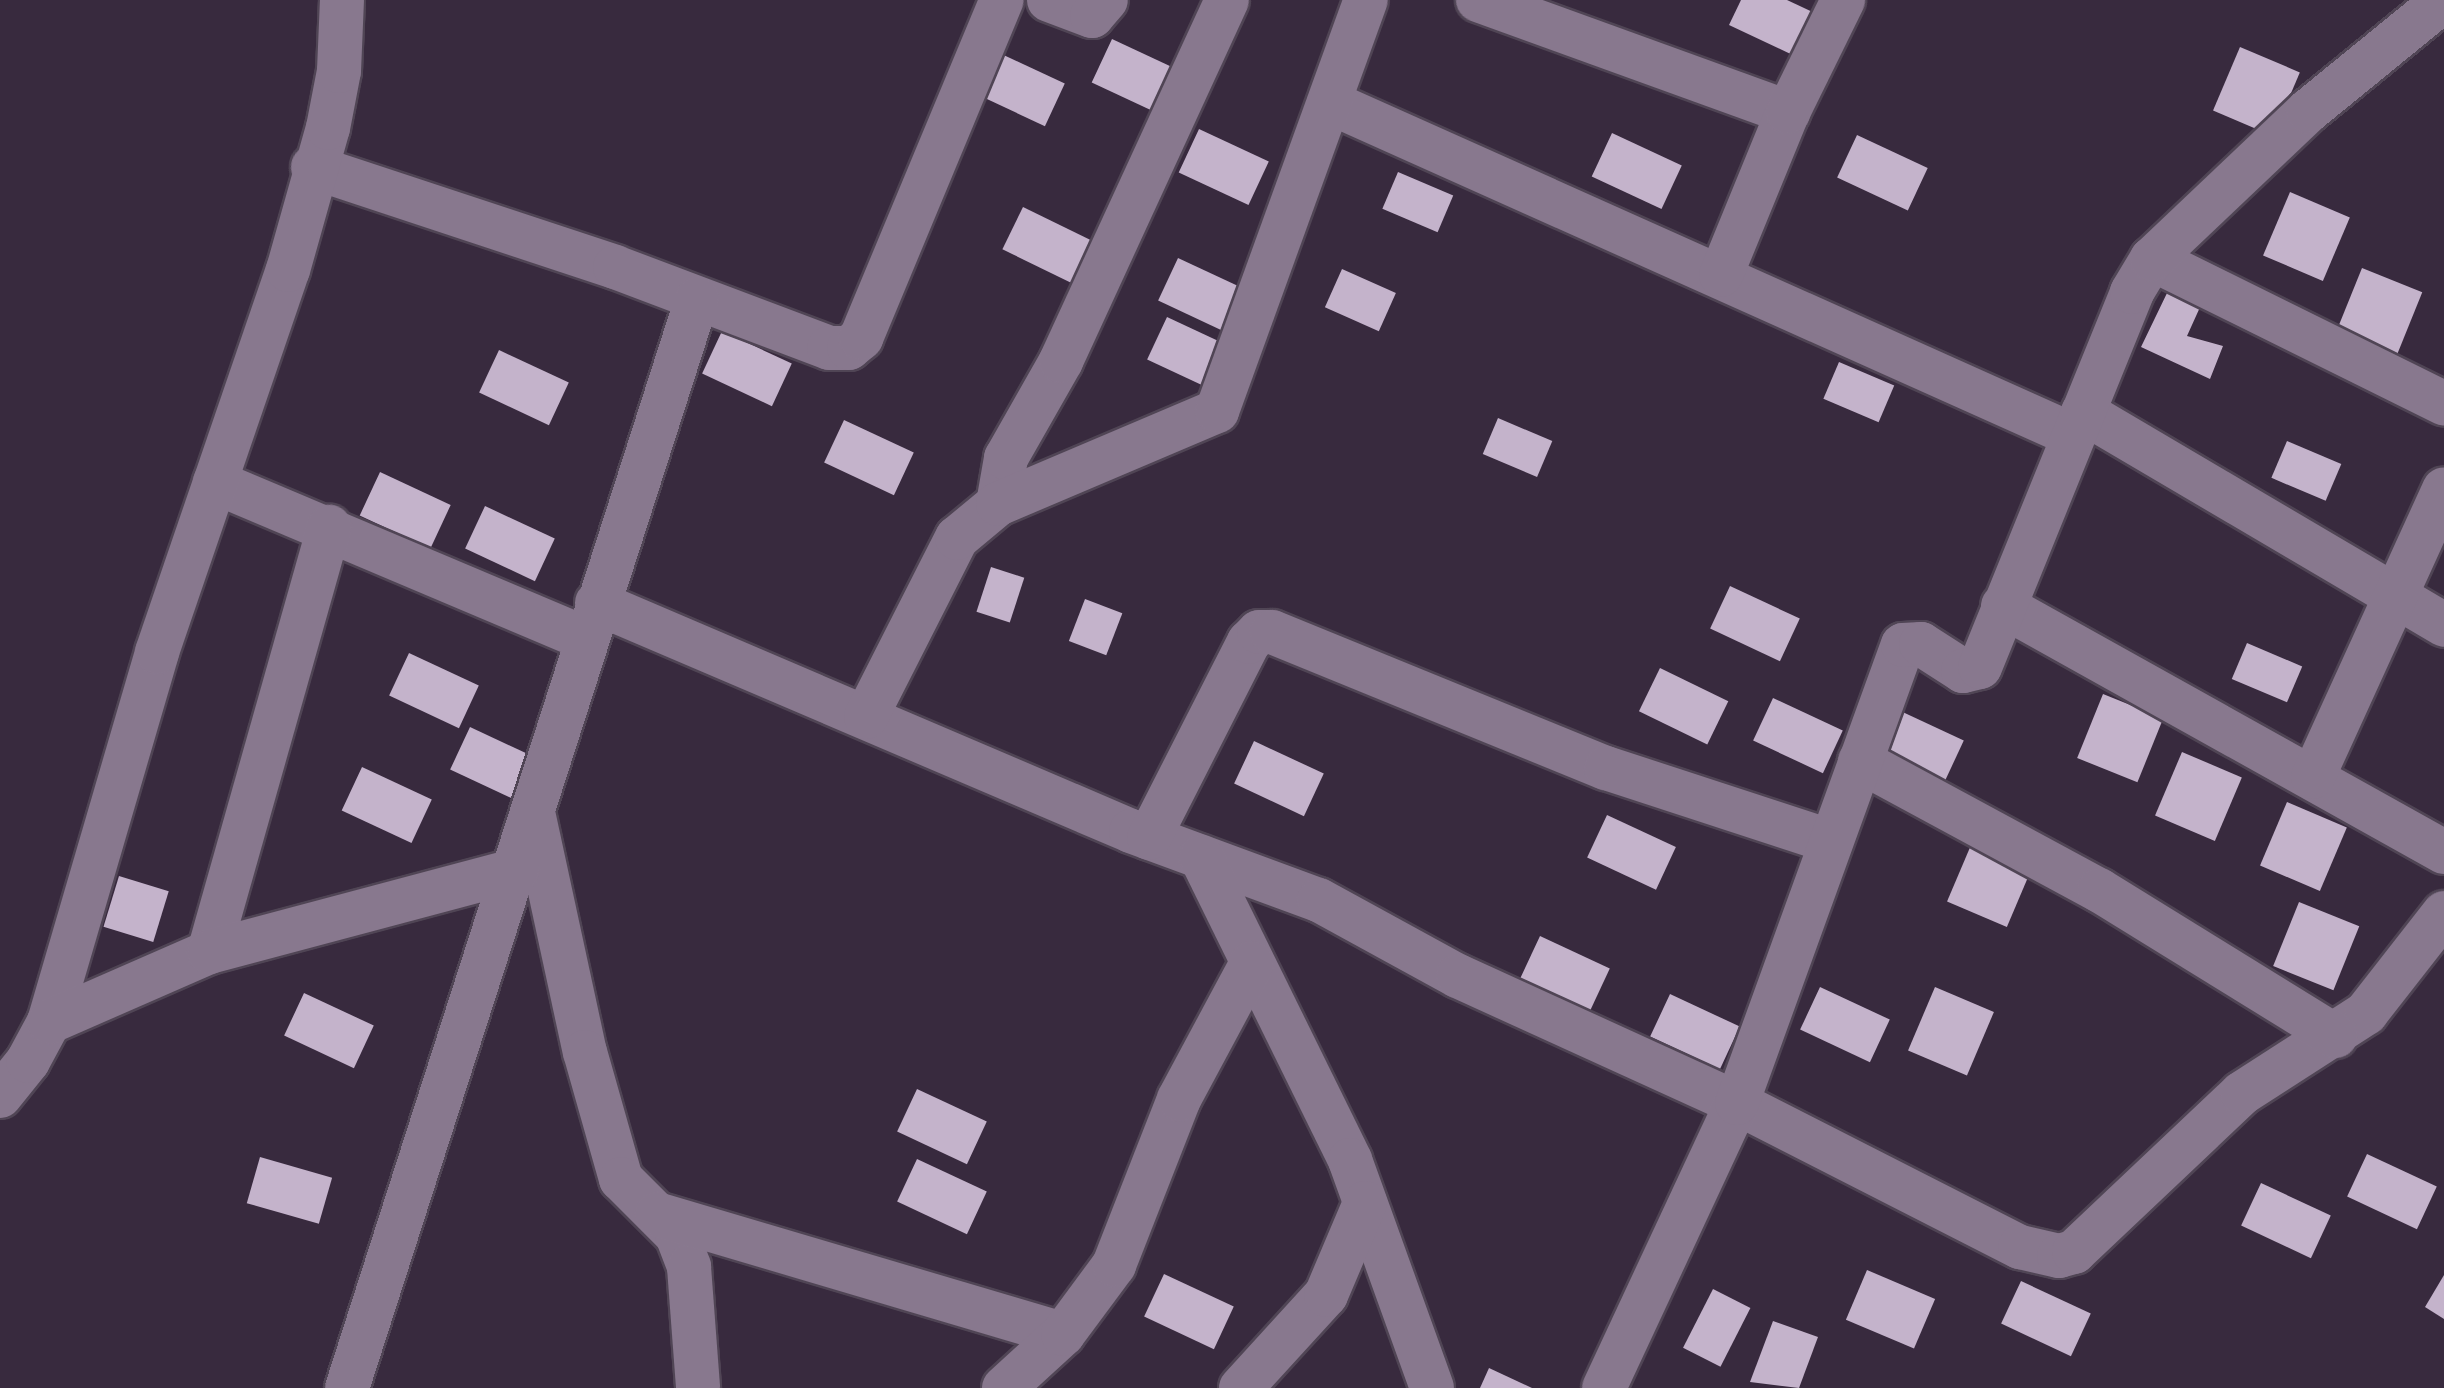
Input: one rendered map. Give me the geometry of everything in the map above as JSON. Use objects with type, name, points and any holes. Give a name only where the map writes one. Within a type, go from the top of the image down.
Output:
[{"type":"street","points":[[0,1096],[28,1061],[49,1022],[157,652],[288,270],[313,167],[328,128],[339,71],[342,0]]},
{"type":"street","points":[[313,167],[697,299],[829,348],[849,348],[861,338],[1002,0]]},
{"type":"street","points":[[1049,0],[1092,16],[1106,0]]},
{"type":"street","points":[[998,504],[1006,458],[1061,361],[1227,0]]},
{"type":"street","points":[[866,717],[957,538],[998,504],[1217,411],[1366,0]]},
{"type":"street","points":[[1478,0],[1788,112]]},
{"type":"street","points":[[1721,275],[1788,112],[1843,0]]},
{"type":"street","points":[[1604,1388],[1737,1103],[1903,645],[1921,644],[1973,672],[1980,667],[2132,292],[2152,259],[2308,111],[2444,0]]},
{"type":"street","points":[[1331,103],[1721,275],[2078,423],[2444,625]]},
{"type":"street","points":[[2152,259],[2444,403]]},
{"type":"street","points":[[347,1388],[517,870],[592,621],[697,299]]},
{"type":"street","points":[[215,482],[329,527],[866,717],[1149,838],[1319,900],[1458,976],[1737,1103],[2020,1247],[2059,1256],[2074,1252],[2242,1093],[2335,1036],[2366,1013],[2444,913]]},
{"type":"street","points":[[2313,777],[2392,596],[2444,489]]},
{"type":"street","points":[[209,952],[329,527]]},
{"type":"street","points":[[2003,606],[2444,852]]},
{"type":"street","points":[[1149,838],[1249,642],[1259,632],[1272,632],[1606,768],[1830,841]]},
{"type":"street","points":[[1860,761],[2099,890],[2335,1036]]},
{"type":"street","points":[[533,815],[585,1052],[621,1179],[677,1235],[689,1267],[698,1388]]},
{"type":"street","points":[[1201,857],[1350,1160],[1432,1388]]},
{"type":"street","points":[[49,1022],[209,952],[517,870]]},
{"type":"street","points":[[1004,1388],[1063,1334],[1114,1265],[1179,1099],[1252,963]]},
{"type":"street","points":[[1241,1388],[1326,1295],[1365,1203]]},
{"type":"street","points":[[657,1214],[1063,1334]]},
{"type":"building","points":[[1741,0],[1787,0],[1819,15],[1799,58],[1729,25]]},
{"type":"building","points":[[1112,39],[1183,72],[1162,115],[1092,83]]},
{"type":"building","points":[[2240,47],[2300,72],[2273,136],[2213,111]]},
{"type":"building","points":[[995,51],[1065,84],[1045,126],[975,94]]},
{"type":"building","points":[[1199,129],[1269,162],[1249,205],[1179,173]]},
{"type":"building","points":[[1612,133],[1682,166],[1662,209],[1592,177]]},
{"type":"building","points":[[1857,135],[1928,168],[1908,211],[1837,178]]},
{"type":"building","points":[[1398,172],[1453,195],[1438,232],[1382,209]]},
{"type":"building","points":[[2290,192],[2350,217],[2323,281],[2263,256]]},
{"type":"building","points":[[1023,207],[1093,241],[1073,283],[1002,249]]},
{"type":"building","points":[[1178,258],[1248,291],[1228,333],[1158,301]]},
{"type":"building","points":[[2362,268],[2422,292],[2396,356],[2336,332]]},
{"type":"building","points":[[1342,269],[1396,293],[1379,331],[1325,307]]},
{"type":"building","points":[[2168,291],[2201,305],[2187,336],[2223,346],[2210,379],[2141,347]]},
{"type":"building","points":[[1167,317],[1238,350],[1218,393],[1147,360]]},
{"type":"building","points":[[722,331],[792,364],[772,406],[702,374]]},
{"type":"building","points":[[499,350],[569,383],[549,425],[479,393]]},
{"type":"building","points":[[1839,362],[1894,385],[1879,422],[1823,399]]},
{"type":"building","points":[[1498,418],[1552,441],[1537,477],[1483,454]]},
{"type":"building","points":[[844,420],[914,453],[894,495],[824,463]]},
{"type":"building","points":[[2287,441],[2341,464],[2326,501],[2271,478]]},
{"type":"building","points":[[380,472],[451,505],[430,548],[360,516]]},
{"type":"building","points":[[485,506],[555,539],[535,581],[465,549]]},
{"type":"building","points":[[991,567],[1024,578],[1010,623],[976,612]]},
{"type":"building","points":[[1730,586],[1800,619],[1780,661],[1710,629]]},
{"type":"building","points":[[1085,599],[1122,613],[1106,655],[1069,641]]},
{"type":"building","points":[[2247,643],[2302,666],[2287,702],[2232,679]]},
{"type":"building","points":[[409,653],[479,686],[459,728],[389,696]]},
{"type":"building","points":[[1660,668],[1728,701],[1707,744],[1639,711]]},
{"type":"building","points":[[2103,694],[2163,718],[2137,782],[2077,758]]},
{"type":"building","points":[[1773,698],[1843,731],[1823,773],[1753,741]]},
{"type":"building","points":[[1894,708],[1964,741],[1944,784],[1874,752]]},
{"type":"building","points":[[470,727],[540,760],[520,802],[450,770]]},
{"type":"building","points":[[1254,741],[1324,774],[1304,816],[1234,784]]},
{"type":"building","points":[[2182,752],[2242,777],[2215,841],[2155,816]]},
{"type":"building","points":[[362,767],[432,800],[412,843],[342,811]]},
{"type":"building","points":[[2287,802],[2347,827],[2320,891],[2260,866]]},
{"type":"building","points":[[1607,815],[1676,847],[1656,890],[1587,858]]},
{"type":"building","points":[[1974,838],[2034,863],[2007,927],[1947,902]]},
{"type":"building","points":[[119,876],[169,891],[153,942],[104,927]]},
{"type":"building","points":[[2299,902],[2359,926],[2333,990],[2273,966]]},
{"type":"building","points":[[1540,936],[1610,969],[1590,1012],[1520,980]]},
{"type":"building","points":[[1820,987],[1890,1020],[1870,1062],[1800,1030]]},
{"type":"building","points":[[1935,987],[1994,1012],[1967,1076],[1908,1051]]},
{"type":"building","points":[[304,993],[374,1026],[354,1068],[284,1036]]},
{"type":"building","points":[[1670,994],[1740,1027],[1720,1069],[1650,1037]]},
{"type":"building","points":[[917,1089],[987,1122],[967,1164],[897,1132]]},
{"type":"building","points":[[2367,1154],[2437,1187],[2417,1229],[2347,1197]]},
{"type":"building","points":[[260,1157],[332,1178],[319,1224],[247,1203]]},
{"type":"building","points":[[917,1159],[987,1192],[967,1234],[897,1202]]},
{"type":"building","points":[[2261,1183],[2331,1216],[2311,1258],[2241,1226]]},
{"type":"building","points":[[1867,1270],[1935,1299],[1914,1349],[1846,1320]]},
{"type":"building","points":[[1164,1274],[1234,1307],[1214,1349],[1144,1317]]},
{"type":"building","points":[[2444,1275],[2444,1319],[2425,1307]]},
{"type":"building","points":[[2021,1281],[2091,1314],[2071,1356],[2001,1324]]},
{"type":"building","points":[[1713,1289],[1750,1308],[1720,1367],[1683,1348]]},
{"type":"building","points":[[1773,1321],[1818,1337],[1799,1388],[1750,1382]]},
{"type":"building","points":[[1489,1368],[1532,1388],[1480,1388]]}]
